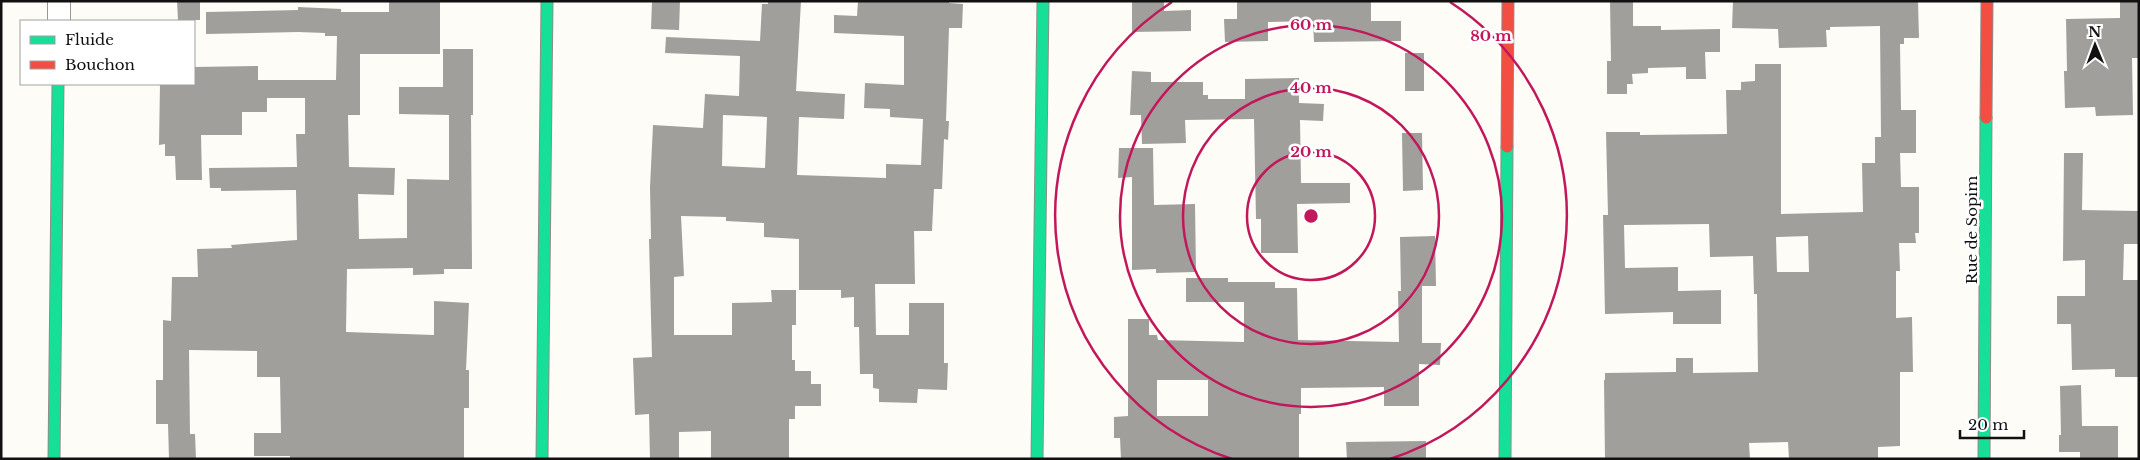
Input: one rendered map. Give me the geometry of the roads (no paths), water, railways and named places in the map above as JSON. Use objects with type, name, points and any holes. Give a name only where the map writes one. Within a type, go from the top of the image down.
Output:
[{"type":"street","points":[[58,20],[59,1]]},
{"type":"street","points":[[542,459],[547,1]]},
{"type":"street","points":[[1037,459],[1043,1]]},
{"type":"street","points":[[1505,459],[1508,1]]},
{"type":"street","name":"Rue de Sopim","points":[[1984,459],[1987,1]]},
{"type":"street","points":[[54,459],[58,85]]}]
